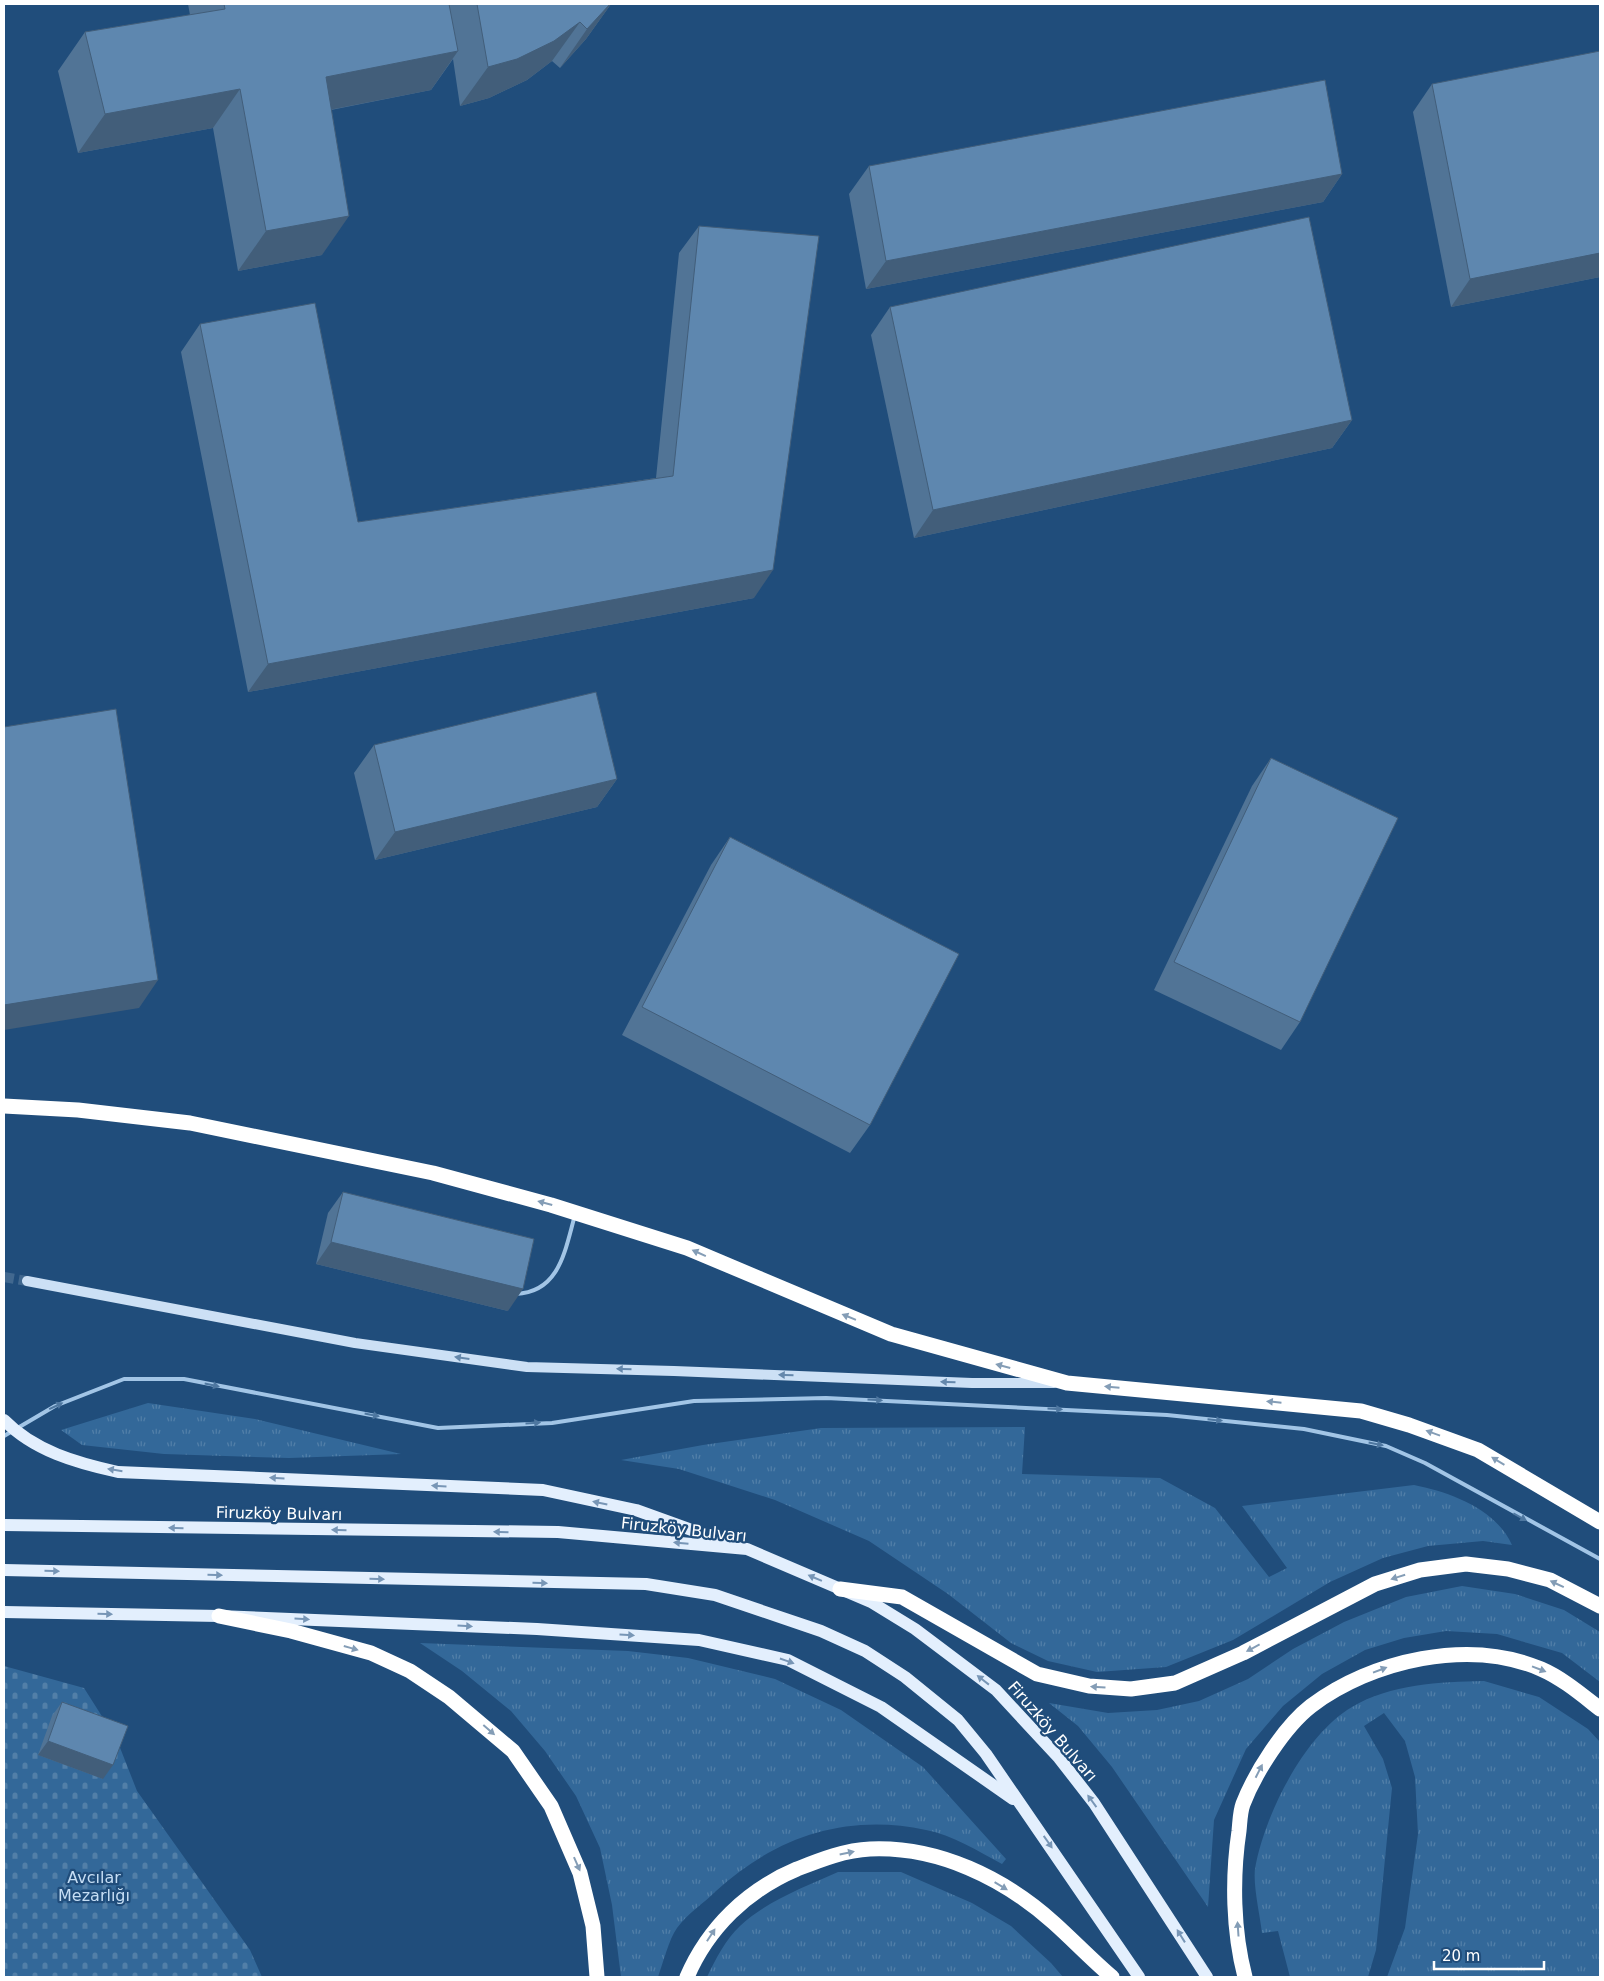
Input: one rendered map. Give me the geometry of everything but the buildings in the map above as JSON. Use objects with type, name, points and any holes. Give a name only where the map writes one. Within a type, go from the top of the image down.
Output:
[{"type":"highway","points":[[4,1106],[78,1110],[190,1123],[433,1174],[576,1212],[687,1248],[794,1295],[891,1334],[1067,1383],[1361,1411],[1408,1424],[1478,1450],[1600,1522]]},
{"type":"highway","points":[[840,1589],[902,1597],[1037,1674],[1089,1686],[1131,1689],[1175,1683],[1243,1653],[1375,1584],[1420,1570],[1466,1564],[1508,1569],[1550,1580],[1600,1606]]},
{"type":"highway","points":[[219,1616],[291,1631],[371,1653],[410,1671],[449,1697],[513,1751],[551,1806],[580,1873],[593,1926],[597,1977]]},
{"type":"highway","points":[[1245,1977],[1240,1959],[1234,1865],[1242,1806],[1269,1752],[1310,1707],[1347,1682],[1401,1662],[1449,1656],[1483,1656],[1541,1669],[1580,1693],[1600,1709]]},
{"type":"highway","points":[[687,1977],[694,1961],[718,1924],[751,1894],[787,1874],[827,1858],[868,1849],[913,1850],[945,1858],[991,1880],[1026,1901],[1053,1922],[1112,1977]]},
{"type":"main road","points":[[27,1281],[355,1343],[527,1367],[674,1371],[972,1384],[1067,1383]]},
{"type":"main road","points":[[7,1428],[46,1450],[77,1463],[118,1472],[543,1490],[636,1510],[746,1549]]},
{"type":"main road","name":"Firuzköy Bulvarı","points":[[4,1526],[558,1532],[746,1549],[871,1602],[915,1629],[996,1690],[1024,1718],[1059,1758],[1094,1803],[1207,1977]]},
{"type":"main road","points":[[4,1570],[646,1584],[715,1595],[821,1632],[865,1651],[905,1677],[958,1720],[986,1754],[1019,1804],[1047,1840],[1139,1977]]},
{"type":"main road","points":[[4,1612],[219,1616],[537,1630],[699,1640],[788,1660],[881,1707],[1019,1804]]},
{"type":"lane","points":[[512,1294],[531,1293],[544,1286],[560,1266],[576,1212]]},
{"type":"lane","points":[[7,1428],[55,1406],[124,1379],[184,1379],[438,1428],[552,1422],[694,1401],[826,1398],[1167,1415],[1304,1429],[1386,1446],[1425,1463],[1600,1559]]},
{"type":"green space","points":[[148,1403],[255,1419],[401,1454],[289,1458],[164,1454],[82,1445],[61,1430]]},
{"type":"green space","points":[[1025,1427],[1022,1474],[1160,1478],[1215,1508],[1269,1577],[1287,1568],[1242,1506],[1414,1485],[1442,1492],[1470,1504],[1495,1521],[1505,1532],[1512,1545],[1483,1541],[1428,1546],[1383,1558],[1330,1582],[1233,1640],[1166,1667],[1097,1672],[1048,1661],[1011,1643],[948,1594],[869,1541],[775,1500],[679,1469],[621,1460],[703,1445],[821,1428]]},
{"type":"green space","points":[[1462,1586],[1515,1594],[1564,1610],[1600,1632],[1600,1682],[1562,1653],[1497,1634],[1446,1631],[1404,1638],[1365,1650],[1322,1674],[1283,1706],[1246,1749],[1214,1820],[1208,1907],[1112,1767],[1078,1726],[1049,1703],[1108,1713],[1157,1710],[1199,1701],[1248,1679],[1293,1649],[1344,1622],[1406,1597]]},
{"type":"green space","points":[[420,1643],[628,1651],[688,1658],[775,1679],[841,1710],[923,1767],[1006,1859],[1002,1864],[965,1844],[936,1832],[896,1826],[868,1825],[840,1828],[813,1834],[787,1843],[762,1856],[739,1872],[691,1913],[674,1933],[658,1977],[621,1977],[612,1905],[600,1848],[576,1796],[545,1751],[511,1711],[462,1671]]},
{"type":"green space","name":"Avcılar Mezarlığı","points":[[4,1666],[84,1688],[117,1740],[137,1791],[250,1950],[262,1977],[4,1977]]},
{"type":"green space","points":[[1484,1681],[1539,1697],[1588,1729],[1600,1742],[1600,1977],[1387,1977],[1405,1928],[1418,1834],[1415,1777],[1405,1741],[1384,1713],[1364,1726],[1383,1759],[1392,1788],[1376,1950],[1368,1977],[1290,1977],[1278,1931],[1262,1933],[1256,1892],[1255,1869],[1267,1825],[1289,1779],[1303,1757],[1334,1720],[1367,1699],[1382,1693],[1416,1686]]},
{"type":"green space","points":[[838,1872],[901,1872],[972,1903],[1011,1926],[1051,1963],[1063,1977],[707,1977],[730,1937],[751,1917],[786,1895]]},
{"type":"tunnel","points":[[4,1277],[27,1281]]}]
